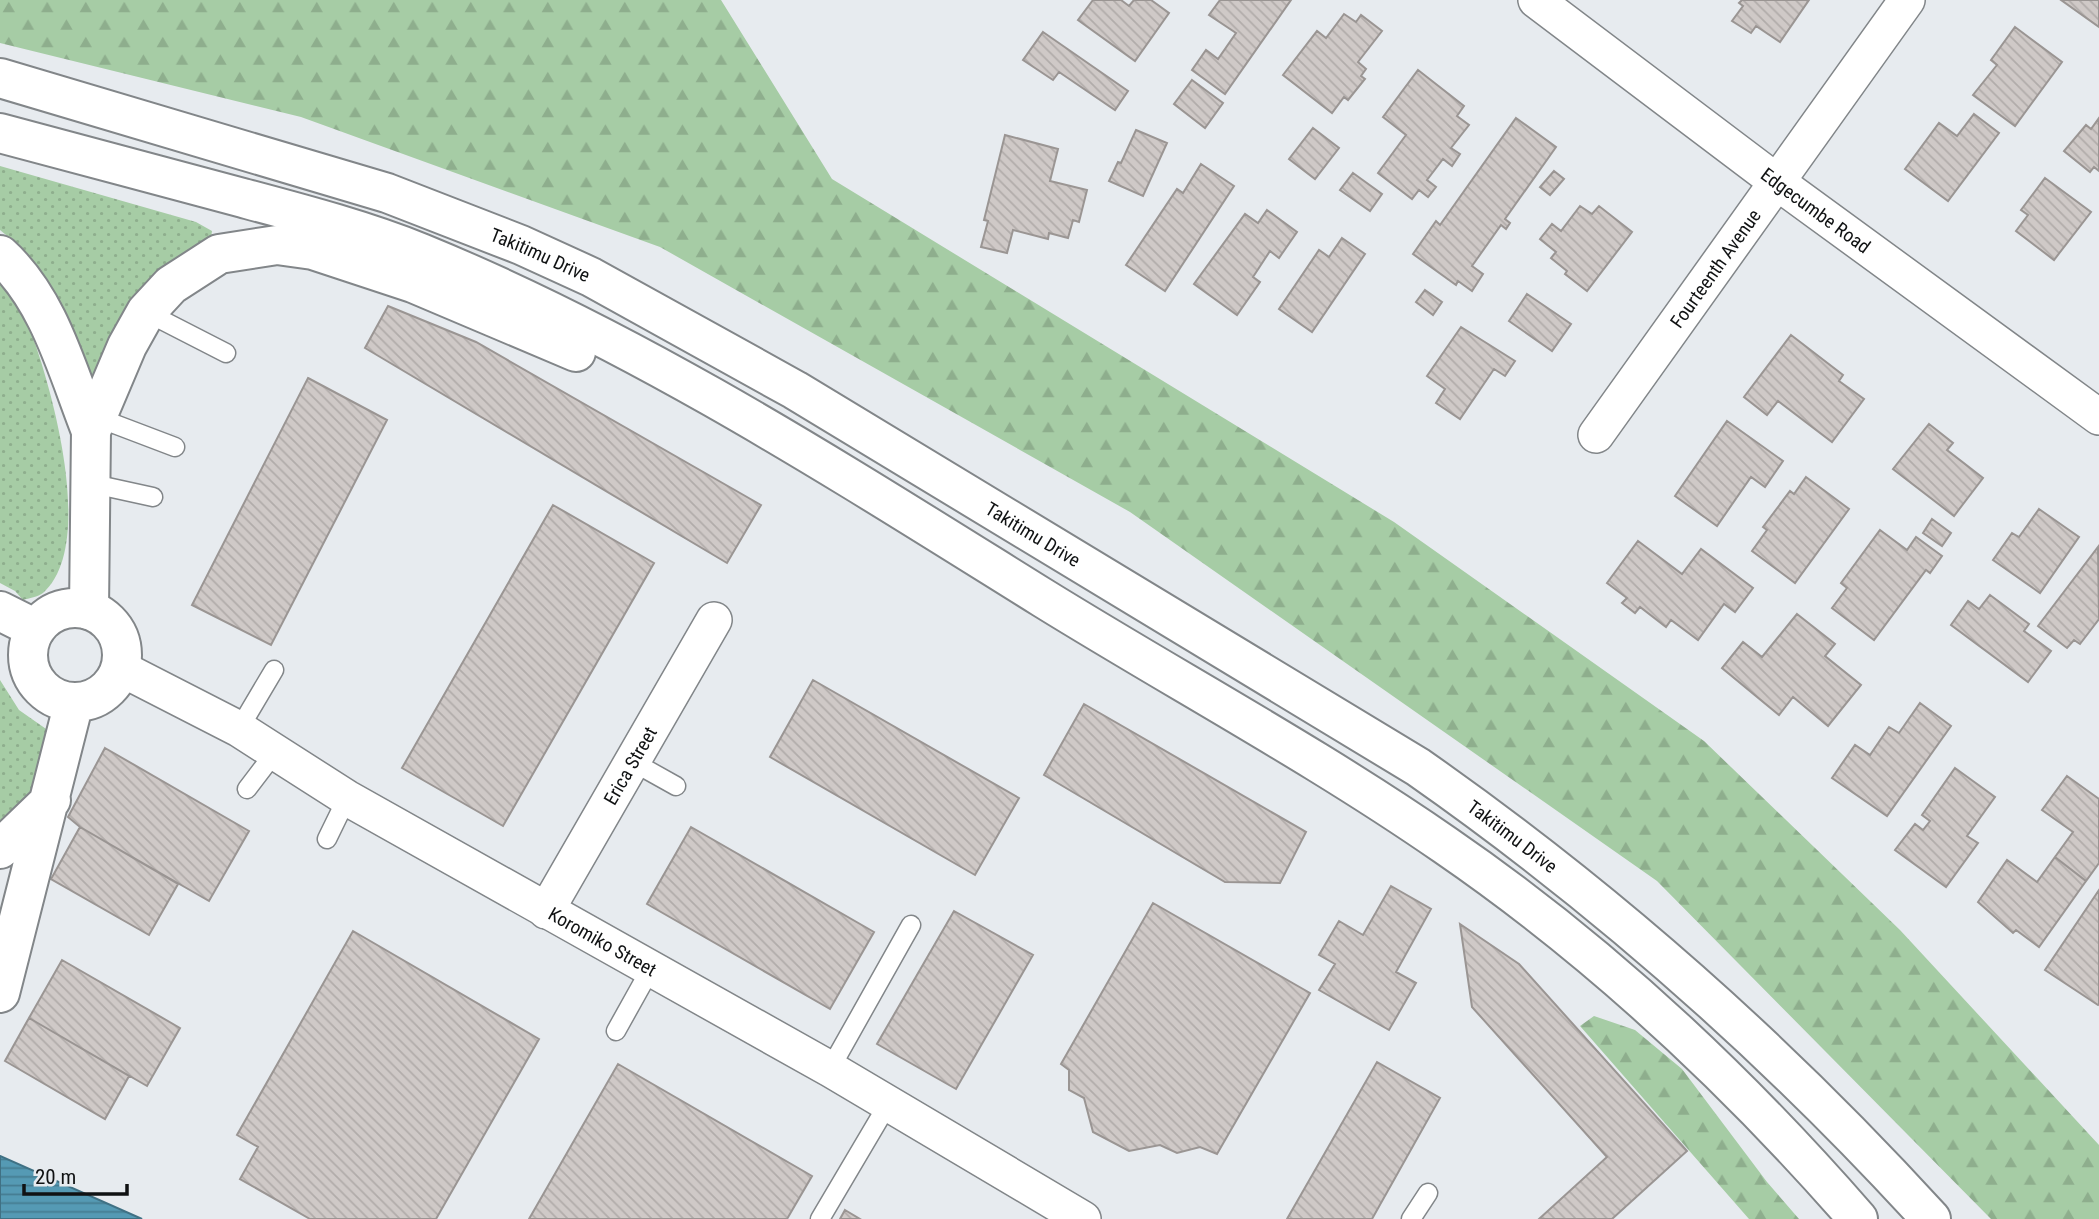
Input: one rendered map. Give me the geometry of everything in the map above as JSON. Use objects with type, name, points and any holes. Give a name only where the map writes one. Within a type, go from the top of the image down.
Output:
[{"type":"main road","name":"Takitimu Drive","points":[[0,78],[387,193],[521,245],[591,277],[795,390],[1418,767],[1493,820],[1627,924],[1742,1026],[1931,1219]]},
{"type":"main road","points":[[0,133],[315,218],[417,251],[517,295],[636,355],[812,454],[1082,622],[1274,734],[1451,849],[1662,1017],[1752,1105],[1858,1219]]},
{"type":"main road","points":[[89,610],[89,483],[94,424],[127,345],[146,312],[171,285],[219,254],[276,245],[313,250],[413,283],[812,454]]},
{"type":"main road","points":[[0,255],[18,271],[40,305],[94,424]]},
{"type":"main road","points":[[60,610],[89,610],[102,617],[120,639],[120,668],[103,693],[74,702],[47,692],[31,670],[30,642],[36,629],[46,618],[60,610]]},
{"type":"main road","points":[[0,611],[36,629]]},
{"type":"main road","points":[[0,993],[74,702]]},
{"type":"main road","points":[[0,849],[51,800]]},
{"type":"street","name":"Edgecumbe Road","points":[[1536,0],[1777,182],[2099,417]]},
{"type":"street","name":"Fourteenth Avenue","points":[[1596,435],[1907,0]]},
{"type":"street","name":"Erica Street","points":[[546,911],[714,620]]},
{"type":"street","name":"Koromiko Street","points":[[120,668],[239,729],[347,797],[830,1069],[1069,1216]]},
{"type":"lane","points":[[146,312],[226,353]]},
{"type":"lane","points":[[94,424],[175,447]]},
{"type":"lane","points":[[89,483],[153,497]]},
{"type":"lane","points":[[239,729],[274,670]]},
{"type":"lane","points":[[247,789],[276,751]]},
{"type":"lane","points":[[633,761],[676,786]]},
{"type":"lane","points":[[327,839],[347,797]]},
{"type":"lane","points":[[830,1069],[911,925]]},
{"type":"lane","points":[[617,1031],[650,970]]},
{"type":"lane","points":[[820,1219],[888,1104]]},
{"type":"lane","points":[[1410,1219],[1428,1193]]},
{"type":"green space","points":[[0,0],[721,0],[832,179],[1394,522],[1704,741],[1900,930],[2099,1145],[2099,1219],[1991,1219],[1657,881],[1130,512],[660,247],[301,117],[0,43]]},
{"type":"green space","points":[[0,166],[196,222],[212,231],[210,244],[144,290],[107,345],[95,382],[89,377],[73,336],[43,279],[31,261],[0,230]]},
{"type":"green space","points":[[0,275],[15,297],[37,348],[57,420],[68,501],[67,538],[59,570],[43,593],[23,600],[15,591],[0,583]]},
{"type":"green space","points":[[0,680],[19,710],[49,731],[30,799],[0,829]]},
{"type":"green space","points":[[1594,1016],[1635,1030],[1682,1069],[1767,1182],[1799,1219],[1749,1219],[1580,1026]]},
{"type":"water","points":[[0,1156],[142,1219],[0,1219]]},
{"type":"building","points":[[1093,0],[1121,0],[1129,6],[1134,0],[1151,0],[1169,13],[1135,61],[1078,20]]},
{"type":"building","points":[[1220,0],[1291,0],[1225,94],[1192,70],[1206,50],[1218,59],[1236,33],[1209,15]]},
{"type":"building","points":[[1742,0],[1809,0],[1780,42],[1756,26],[1751,33],[1732,21],[1743,6],[1739,3]]},
{"type":"building","points":[[2061,0],[2099,0],[2099,27]]},
{"type":"building","points":[[1344,14],[1356,22],[1361,15],[1382,31],[1358,62],[1366,69],[1361,76],[1365,79],[1348,100],[1344,97],[1332,113],[1283,75],[1317,31],[1326,38]]},
{"type":"building","points":[[2015,27],[2062,62],[2015,126],[1973,95],[1997,65],[1991,60]]},
{"type":"building","points":[[1043,32],[1128,91],[1115,110],[1059,72],[1053,80],[1023,60]]},
{"type":"building","points":[[1418,70],[1464,106],[1457,116],[1469,125],[1451,148],[1460,154],[1452,166],[1443,159],[1427,180],[1436,187],[1428,197],[1419,190],[1412,199],[1378,173],[1406,135],[1383,117]]},
{"type":"building","points":[[1192,80],[1223,103],[1205,128],[1174,104]]},
{"type":"building","points":[[1974,114],[1999,133],[1948,201],[1905,169],[1939,123],[1957,136]]},
{"type":"building","points":[[1516,118],[1556,147],[1505,219],[1510,223],[1506,229],[1501,225],[1472,266],[1483,274],[1472,291],[1458,281],[1456,285],[1413,254],[1436,221],[1440,225]]},
{"type":"building","points":[[2099,118],[2099,171],[2094,167],[2090,172],[2064,151],[2086,125],[2091,129]]},
{"type":"building","points":[[1313,128],[1339,148],[1315,179],[1289,159]]},
{"type":"building","points":[[1136,130],[1167,143],[1143,196],[1109,181],[1118,162],[1121,163]]},
{"type":"building","points":[[1005,135],[1058,149],[1050,181],[1087,190],[1079,222],[1073,220],[1068,238],[1049,233],[1048,239],[1013,230],[1007,253],[981,247],[988,221],[984,220]]},
{"type":"building","points":[[1201,164],[1234,186],[1165,291],[1126,265],[1177,189],[1183,193]]},
{"type":"building","points":[[1554,171],[1564,179],[1550,195],[1540,187]]},
{"type":"building","points":[[1353,173],[1382,194],[1370,211],[1340,190]]},
{"type":"building","points":[[2045,178],[2091,212],[2054,260],[2016,231],[2028,215],[2021,210]]},
{"type":"building","points":[[1580,206],[1592,214],[1599,206],[1632,232],[1587,291],[1565,274],[1567,271],[1551,258],[1556,252],[1540,239],[1552,224],[1561,231]]},
{"type":"building","points":[[1267,210],[1297,232],[1279,258],[1270,251],[1253,277],[1260,282],[1237,315],[1194,284],[1245,214],[1258,223]]},
{"type":"building","points":[[1342,238],[1365,254],[1312,332],[1279,309],[1319,250],[1329,257]]},
{"type":"building","points":[[1425,290],[1442,302],[1433,315],[1416,302]]},
{"type":"building","points":[[1527,294],[1571,324],[1552,351],[1509,321]]},
{"type":"building","points":[[388,306],[476,342],[761,505],[727,563],[365,348]]},
{"type":"building","points":[[1461,327],[1515,361],[1505,376],[1494,369],[1460,419],[1436,403],[1445,389],[1427,376]]},
{"type":"building","points":[[1791,335],[1843,375],[1839,381],[1864,399],[1832,442],[1778,401],[1767,415],[1744,397]]},
{"type":"building","points":[[308,378],[387,420],[271,645],[192,605]]},
{"type":"building","points":[[1727,421],[1783,461],[1765,487],[1751,477],[1717,526],[1675,496]]},
{"type":"building","points":[[1929,424],[1953,443],[1947,450],[1983,478],[1954,516],[1893,469]]},
{"type":"building","points":[[1806,477],[1849,509],[1795,583],[1752,551],[1767,530],[1763,527],[1790,491],[1794,494]]},
{"type":"building","points":[[553,505],[654,563],[503,826],[402,768]]},
{"type":"building","points":[[2039,509],[2079,537],[2040,593],[1993,560],[2012,533],[2019,537]]},
{"type":"building","points":[[1932,519],[1951,533],[1942,546],[1923,533]]},
{"type":"building","points":[[1880,530],[1907,550],[1916,537],[1942,556],[1930,573],[1926,570],[1874,640],[1832,608],[1847,588],[1841,583]]},
{"type":"building","points":[[1638,541],[1682,574],[1701,549],[1753,588],[1735,612],[1724,604],[1698,640],[1671,620],[1666,627],[1640,607],[1635,613],[1622,603],[1627,598],[1607,583]]},
{"type":"building","points":[[2098,547],[2099,619],[2080,644],[2074,640],[2067,648],[2038,626]]},
{"type":"building","points":[[1990,595],[2029,624],[2024,631],[2051,651],[2028,682],[1951,625],[1968,601],[1979,609]]},
{"type":"building","points":[[1797,614],[1835,644],[1825,656],[1861,685],[1828,726],[1793,697],[1779,715],[1722,668],[1743,642],[1762,657]]},
{"type":"building","points":[[813,680],[1019,798],[975,875],[770,757]]},
{"type":"building","points":[[1920,703],[1951,726],[1887,816],[1832,778],[1855,745],[1870,755],[1889,727],[1899,733]]},
{"type":"building","points":[[1084,704],[1306,832],[1280,883],[1225,882],[1044,775]]},
{"type":"building","points":[[105,748],[249,831],[209,901],[80,827],[68,817]]},
{"type":"building","points":[[1955,768],[1995,797],[1967,836],[1978,843],[1946,887],[1895,850],[1915,824],[1923,830],[1930,821],[1922,815]]},
{"type":"building","points":[[2067,776],[2099,799],[2099,863],[2086,881],[2055,857],[2073,832],[2042,810]]},
{"type":"building","points":[[80,827],[178,884],[149,935],[51,879]]},
{"type":"building","points":[[691,827],[874,932],[830,1009],[647,904]]},
{"type":"building","points":[[2055,857],[2086,881],[2039,947],[2016,930],[2013,933],[1978,902],[2007,860],[2037,882]]},
{"type":"building","points":[[1391,886],[1431,909],[1396,972],[1416,983],[1389,1030],[1319,990],[1335,964],[1319,955],[1339,921],[1363,935]]},
{"type":"building","points":[[2099,890],[2099,1004],[2098,1005],[2045,970]]},
{"type":"building","points":[[1153,903],[1310,993],[1217,1154],[1200,1147],[1177,1153],[1160,1145],[1129,1151],[1093,1132],[1084,1098],[1069,1090],[1069,1070],[1061,1064]]},
{"type":"building","points":[[954,911],[1033,955],[956,1089],[877,1044]]},
{"type":"building","points":[[1460,924],[1519,964],[1687,1151],[1612,1219],[1539,1219],[1607,1157],[1472,1007]]},
{"type":"building","points":[[353,931],[539,1039],[436,1219],[310,1219],[240,1179],[258,1147],[237,1135]]},
{"type":"building","points":[[62,960],[180,1028],[147,1086],[29,1018]]},
{"type":"building","points":[[29,1018],[129,1076],[105,1119],[5,1061]]},
{"type":"building","points":[[1377,1062],[1440,1098],[1372,1219],[1287,1219]]},
{"type":"building","points":[[618,1064],[812,1176],[787,1219],[529,1219]]},
{"type":"building","points":[[845,1210],[860,1219],[840,1219]]}]
